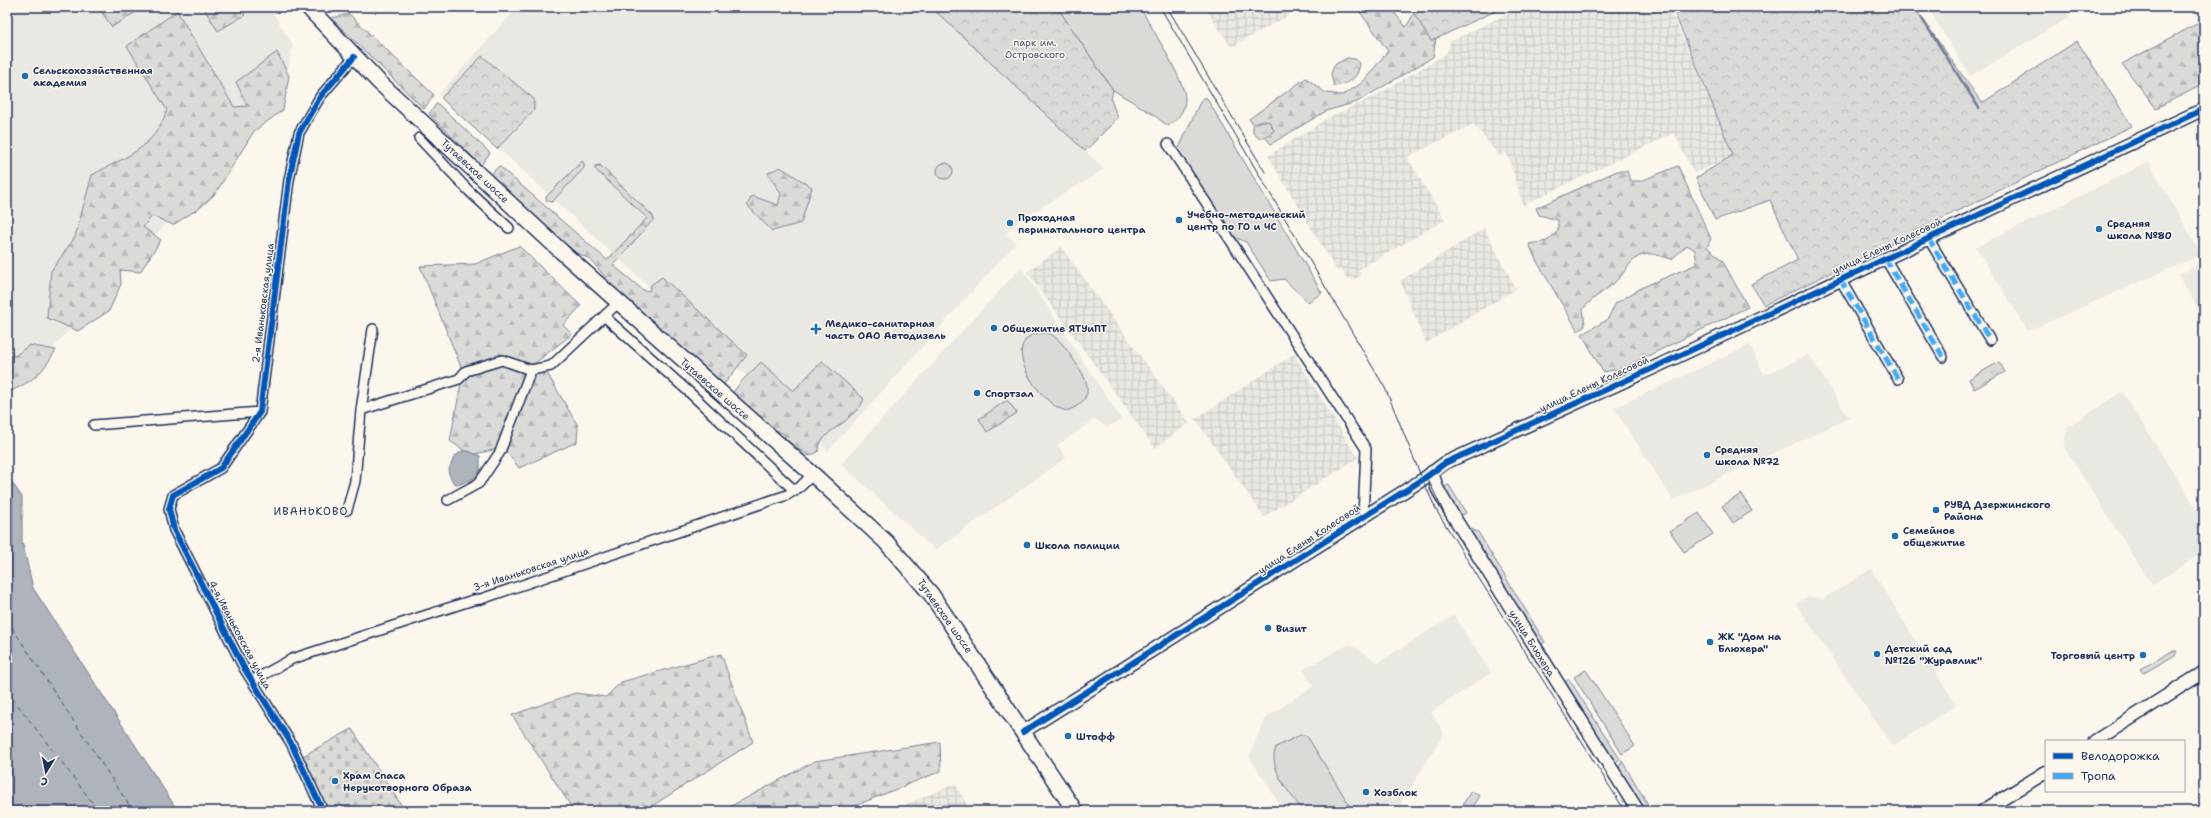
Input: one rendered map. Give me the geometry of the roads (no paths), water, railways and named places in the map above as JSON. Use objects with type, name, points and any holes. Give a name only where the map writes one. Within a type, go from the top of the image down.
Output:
[{"type":"main road","name":"Тутаевское шоссе","points":[[308,7],[354,57],[482,178],[618,303],[859,516],[914,574],[947,618],[1075,811]]},
{"type":"street","name":"2-я Иваньковская улица","points":[[174,530],[169,509],[173,495],[221,468],[260,412],[289,180],[298,133],[320,97],[354,57]]},
{"type":"street","name":"улица Елены Колесовой","points":[[1023,732],[1432,472],[1458,457],[1645,372],[2204,109]]},
{"type":"street","points":[[419,138],[469,191],[508,228]]},
{"type":"street","points":[[1168,144],[1366,449],[1363,517]]},
{"type":"street","points":[[469,191],[482,178]]},
{"type":"street","points":[[1928,238],[1990,340]]},
{"type":"street","points":[[1885,258],[1943,357]]},
{"type":"street","points":[[1840,279],[1898,379]]},
{"type":"street","points":[[361,410],[459,379],[466,371],[502,360],[532,370],[551,366],[605,317],[618,303]]},
{"type":"street","points":[[605,317],[689,392],[795,491]]},
{"type":"street","points":[[347,510],[355,481],[361,410],[374,330]]},
{"type":"street","points":[[448,500],[479,483],[500,452],[532,370]]},
{"type":"street","points":[[94,425],[260,412]]},
{"type":"street","name":"улица Блюхера","points":[[1432,472],[1437,488],[1451,512],[1638,811]]},
{"type":"street","name":"3-я Иваньковская улица","points":[[252,681],[292,659],[473,600],[481,599],[795,491],[813,474]]},
{"type":"street","name":"4-я Иваньковская улица","points":[[174,530],[252,681],[291,744],[323,811]]},
{"type":"street","points":[[2097,740],[2204,672]]},
{"type":"street","points":[[1983,811],[2045,773]]},
{"type":"waterway","points":[[1921,17],[1979,108]]},
{"type":"tram line","points":[[1160,7],[1385,388],[1438,513],[1625,811]]},
{"type":"tram line","points":[[1167,7],[1265,172]]},
{"type":"tram line","points":[[1425,473],[1445,515]]},
{"type":"place","name":"Сельскохозяйственная академия","points":[[25,76]]},
{"type":"place","name":"Учебно-методический центр по ГО и ЧС","points":[[1179,220]]},
{"type":"place","name":"Проходная перинатального центра","points":[[1010,223]]},
{"type":"place","name":"Средняя школа №80","points":[[2099,229]]},
{"type":"place","name":"Общежитие ЯТУиПТ","points":[[994,328]]},
{"type":"place","name":"Медико-санитарная часть ОАО Автодизель","points":[[816,329]]},
{"type":"place","name":"Спортзал","points":[[977,393]]},
{"type":"place","name":"Средняя школа №72","points":[[1707,455]]},
{"type":"place","name":"РУВД Дзержинского Района","points":[[1936,510]]},
{"type":"place","name":"Семейное общежитие","points":[[1895,536]]},
{"type":"place","name":"Школа полиции","points":[[1027,545]]},
{"type":"place","name":"Визит","points":[[1268,628]]},
{"type":"place","name":"ЖК \"Дом на Блюхера\"","points":[[1710,642]]},
{"type":"place","name":"Детский сад №126 \"Журавлик\"","points":[[1877,654]]},
{"type":"place","name":"Торговый центр","points":[[2143,655]]},
{"type":"place","name":"Штофф","points":[[1068,736]]},
{"type":"place","name":"Храм Спаса Нерукотворного Образа","points":[[335,781]]},
{"type":"place","name":"Хозблок","points":[[1366,792]]},
{"type":"district","name":"ИВАНЬКОВО","points":[[311,511]]},
{"type":"park label","name":"парк им. Островского","points":[[1035,48]]}]
